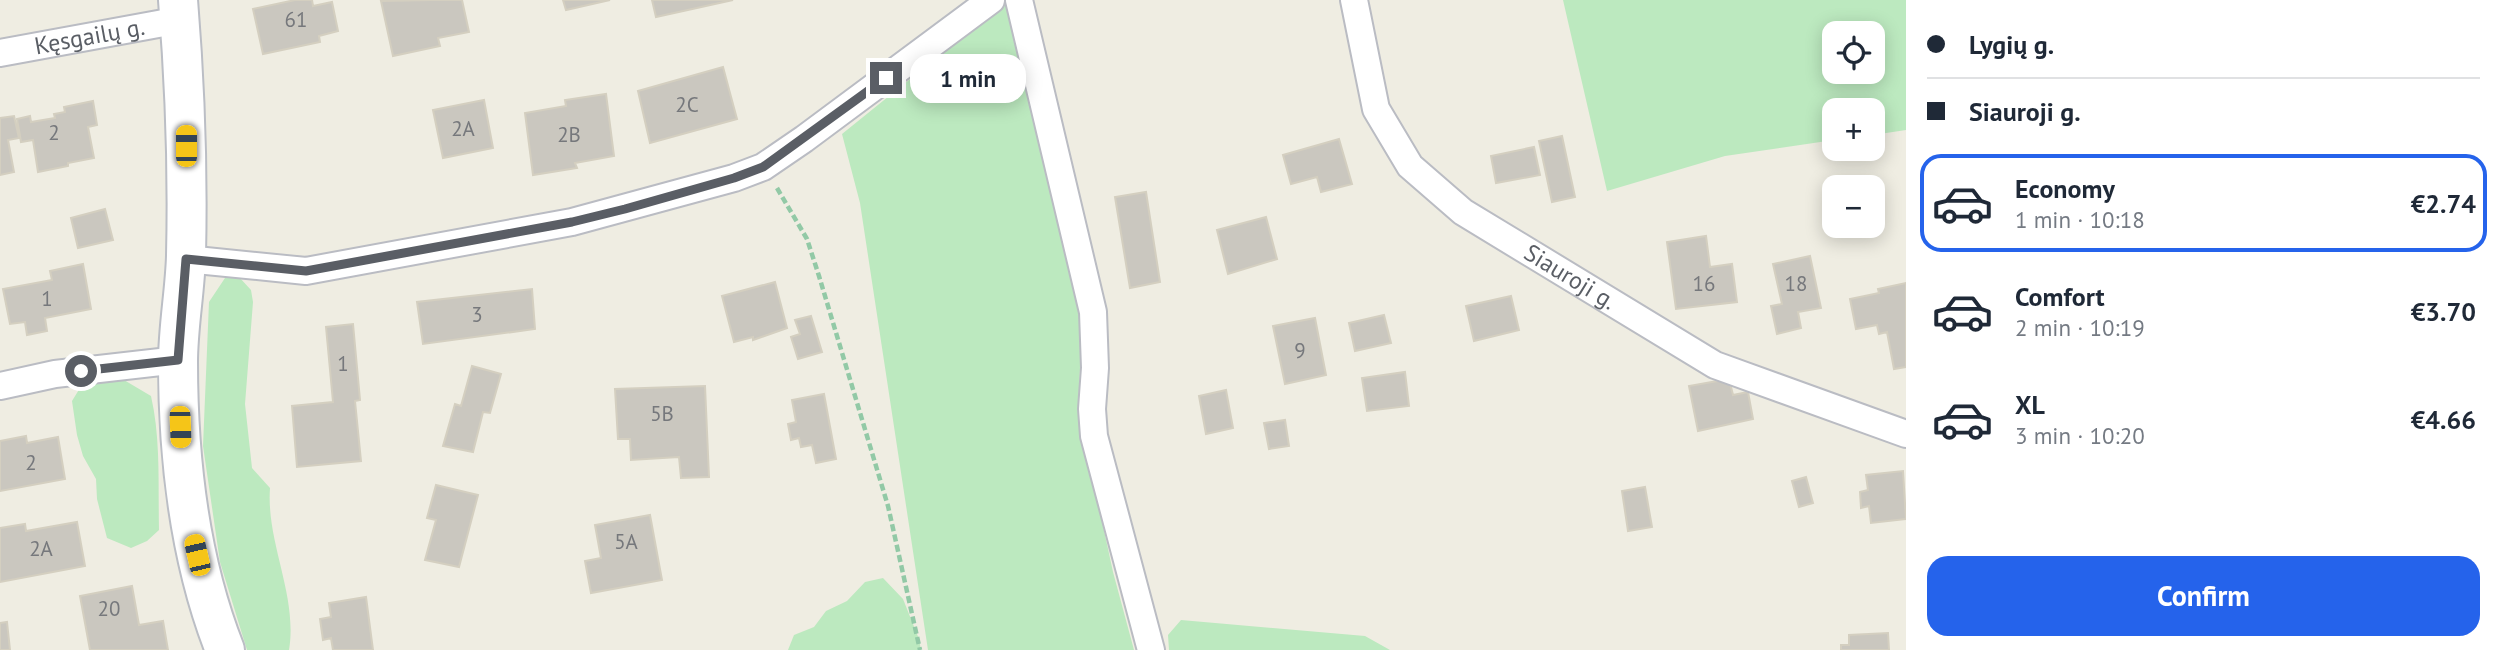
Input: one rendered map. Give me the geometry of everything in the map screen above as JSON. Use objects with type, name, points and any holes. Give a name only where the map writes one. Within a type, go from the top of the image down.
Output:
[{"type":"street","points":[[186,259],[306,271],[572,222],[678,195],[763,167],[991,0]]},
{"type":"street","points":[[1019,0],[1093,312],[1094,436],[1151,650]]},
{"type":"street","name":"Siauroji g.","points":[[1354,0],[1376,109],[1410,166],[1463,212],[1715,365],[1906,434]]},
{"type":"street","points":[[179,10],[186,103],[186,259],[178,360],[181,450],[192,533],[206,598],[225,650]]},
{"type":"street","name":"Kęsgailų g.","points":[[0,53],[179,10]]},
{"type":"street","points":[[0,386],[55,374],[178,360]]},
{"type":"path","points":[[763,167],[807,239],[888,506],[920,650]]},
{"type":"green space","points":[[1008,0],[1083,309],[1078,410],[1113,572],[1134,650],[928,650],[860,203],[842,134]]},
{"type":"green space","points":[[1563,0],[1906,0],[1906,130],[1885,133],[1885,98],[1822,98],[1822,142],[1725,156],[1607,191]]},
{"type":"green space","points":[[239,277],[251,290],[253,302],[245,404],[252,468],[270,488],[273,529],[289,609],[289,650],[247,650],[220,562],[203,446],[209,302],[225,278]]},
{"type":"green space","points":[[107,379],[124,380],[151,396],[154,413],[159,530],[147,541],[131,548],[107,538],[97,499],[96,479],[83,456],[72,401],[80,388]]},
{"type":"green space","points":[[883,578],[903,599],[921,650],[788,650],[794,635],[814,627],[826,611],[847,601],[865,582]]},
{"type":"green space","points":[[1181,620],[1365,636],[1390,650],[1169,650],[1168,635]]},
{"type":"building","points":[[295,0],[312,0],[313,6],[332,2],[338,31],[319,36],[320,42],[263,54],[253,9]]},
{"type":"building","points":[[462,0],[469,32],[438,38],[440,46],[393,56],[381,1]]},
{"type":"building","points":[[563,0],[610,0],[566,10]]},
{"type":"building","points":[[652,0],[733,0],[656,17]]},
{"type":"building","points":[[723,67],[737,119],[650,143],[638,91]]},
{"type":"building","points":[[606,94],[614,156],[575,163],[577,168],[533,175],[525,113],[566,106],[565,100]]},
{"type":"building","points":[[484,100],[493,148],[443,158],[433,110]]},
{"type":"building","points":[[93,101],[97,125],[88,127],[94,158],[38,172],[33,140],[21,142],[17,119],[30,116],[31,122],[55,118],[54,114],[65,112],[64,107]]},
{"type":"building","points":[[14,116],[19,138],[8,140],[14,172],[0,175],[0,118]]},
{"type":"building","points":[[1562,136],[1575,197],[1552,202],[1539,141]]},
{"type":"building","points":[[1339,139],[1352,184],[1321,192],[1317,177],[1291,184],[1283,155]]},
{"type":"building","points":[[1534,147],[1540,175],[1496,183],[1491,156]]},
{"type":"building","points":[[1146,192],[1160,282],[1130,288],[1115,197]]},
{"type":"building","points":[[105,209],[113,240],[78,248],[71,218]]},
{"type":"building","points":[[1266,217],[1277,259],[1228,274],[1217,230]]},
{"type":"building","points":[[1706,236],[1710,267],[1732,264],[1737,302],[1676,309],[1667,242]]},
{"type":"building","points":[[1810,256],[1821,308],[1798,312],[1801,328],[1777,334],[1771,306],[1782,304],[1773,264]]},
{"type":"building","points":[[83,264],[91,309],[45,318],[47,331],[27,335],[25,322],[10,324],[3,289],[52,280],[50,271]]},
{"type":"building","points":[[775,282],[787,328],[753,340],[753,337],[734,342],[722,296]]},
{"type":"building","points":[[1906,283],[1906,367],[1894,369],[1887,332],[1879,334],[1877,325],[1856,329],[1850,299],[1879,293],[1878,289]]},
{"type":"building","points":[[532,289],[535,329],[423,344],[417,302]]},
{"type":"building","points":[[1511,296],[1519,330],[1474,341],[1466,306]]},
{"type":"building","points":[[1384,315],[1391,343],[1355,351],[1349,323]]},
{"type":"building","points":[[811,316],[822,352],[798,359],[791,337],[800,334],[795,320]]},
{"type":"building","points":[[1315,318],[1326,375],[1285,384],[1273,326]]},
{"type":"building","points":[[353,324],[360,400],[355,401],[361,461],[297,467],[292,406],[333,402],[326,327]]},
{"type":"building","points":[[472,366],[501,374],[490,413],[483,412],[473,452],[443,446],[455,404],[461,406]]},
{"type":"building","points":[[1405,372],[1409,406],[1367,411],[1362,378]]},
{"type":"building","points":[[1729,379],[1733,395],[1748,392],[1753,419],[1698,431],[1689,386]]},
{"type":"building","points":[[705,386],[709,477],[681,478],[679,457],[631,460],[630,439],[618,439],[615,389]]},
{"type":"building","points":[[1226,390],[1233,428],[1206,434],[1199,396]]},
{"type":"building","points":[[824,394],[836,459],[816,463],[812,445],[801,447],[799,438],[791,440],[788,424],[796,422],[792,400]]},
{"type":"building","points":[[1285,420],[1289,446],[1269,449],[1264,423]]},
{"type":"building","points":[[26,436],[27,443],[58,437],[65,479],[0,491],[0,441]]},
{"type":"building","points":[[1903,471],[1906,519],[1871,523],[1869,506],[1861,508],[1860,492],[1868,490],[1866,475]]},
{"type":"building","points":[[1806,477],[1813,503],[1799,507],[1792,481]]},
{"type":"building","points":[[436,485],[478,495],[459,567],[425,560],[436,520],[427,518]]},
{"type":"building","points":[[1645,487],[1652,527],[1628,531],[1622,491]]},
{"type":"building","points":[[650,515],[662,580],[591,593],[585,561],[601,558],[595,525]]},
{"type":"building","points":[[77,522],[85,566],[0,582],[0,528],[25,524],[26,531]]},
{"type":"building","points":[[132,586],[139,625],[163,621],[168,650],[90,650],[80,596]]},
{"type":"building","points":[[366,597],[373,650],[333,650],[331,638],[323,640],[320,619],[331,617],[329,603]]},
{"type":"building","points":[[7,622],[10,650],[0,650],[0,623]]},
{"type":"building","points":[[1888,633],[1889,650],[1841,650],[1841,645],[1849,645],[1849,635]]},
{"type":"route","points":[[81,371],[178,360],[186,259],[306,271],[572,222],[625,209],[763,167],[886,78]]}]
